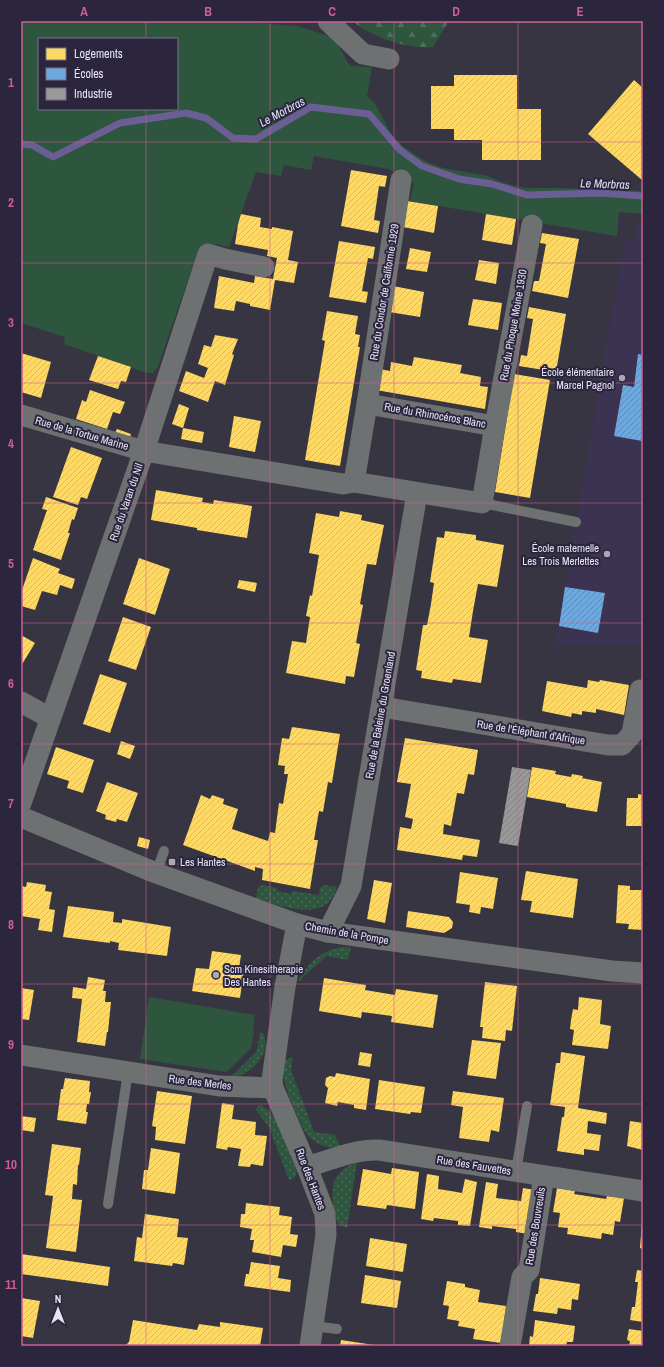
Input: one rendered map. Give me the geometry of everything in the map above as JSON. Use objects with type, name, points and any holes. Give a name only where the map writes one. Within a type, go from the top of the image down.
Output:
[{"type":"street","points":[[328,21],[363,54],[389,59]]},
{"type":"street","name":"Rue du Condor de Californie 1929","points":[[366,404],[401,180]]},
{"type":"street","name":"Rue du Phoque Moine 1930","points":[[495,426],[532,225]]},
{"type":"street","name":"Rue du Varan du Nil","points":[[21,803],[144,451],[208,254],[264,267]]},
{"type":"street","points":[[354,482],[366,404]]},
{"type":"street","name":"Rue du Rhinocéros Blanc","points":[[366,404],[495,426],[482,503]]},
{"type":"street","name":"Rue de la Tortue Marine","points":[[21,415],[144,451]]},
{"type":"street","points":[[144,451],[343,484],[354,482],[482,503]]},
{"type":"street","name":"Rue de la Baleine du Groenland","points":[[328,932],[351,886],[418,493]]},
{"type":"street","name":"Rue de l'Éléphant d'Afrique","points":[[382,707],[593,743],[622,745],[632,734],[640,690]]},
{"type":"street","points":[[21,702],[50,718]]},
{"type":"street","name":"Chemin de la Pompe","points":[[21,817],[156,873],[297,924],[328,932],[612,971],[643,973]]},
{"type":"street","points":[[273,1088],[272,1074],[274,1060],[285,987],[297,924]]},
{"type":"street","name":"Rue des Merles","points":[[21,1056],[219,1086],[273,1088]]},
{"type":"street","name":"Rue des Hantes","points":[[273,1088],[307,1167],[325,1214],[326,1227],[310,1346]]},
{"type":"street","name":"Rue des Fauvettes","points":[[307,1167],[354,1153],[372,1150],[643,1191]]},
{"type":"street","name":"Rue des Bouvreuils","points":[[510,1346],[522,1277],[529,1270],[544,1176]]},
{"type":"lane","points":[[482,503],[576,522]]},
{"type":"lane","points":[[156,873],[164,851]]},
{"type":"lane","points":[[108,1204],[128,1072]]},
{"type":"lane","points":[[516,1171],[527,1106]]},
{"type":"lane","points":[[313,1326],[337,1329]]},
{"type":"shaded area","name":"École maternelle Les Trois Merlettes","points":[[638,223],[643,223],[643,646],[555,645],[610,321],[626,240],[635,241]]},
{"type":"green space","points":[[23,21],[235,21],[297,26],[332,37],[348,63],[352,66],[372,67],[367,96],[374,102],[395,139],[425,161],[443,168],[488,176],[504,183],[524,188],[643,191],[643,214],[619,212],[617,236],[410,201],[414,183],[389,169],[314,156],[311,170],[284,165],[281,176],[256,172],[229,247],[209,244],[205,245],[198,251],[158,366],[153,373],[147,373],[64,344],[65,337],[21,323],[21,26]]},
{"type":"green space","points":[[352,21],[449,21],[433,47],[422,47],[390,41],[370,33]]},
{"type":"green space","points":[[461,21],[592,21],[592,23],[461,23]]},
{"type":"green space","points":[[262,885],[277,888],[277,891],[291,894],[292,891],[319,895],[320,888],[324,885],[337,887],[332,899],[324,906],[302,910],[278,905],[256,898],[258,887]]},
{"type":"green space","points":[[342,947],[351,947],[348,960],[327,956],[303,977],[302,981],[298,981],[316,958],[328,951]]},
{"type":"green space","points":[[149,997],[255,1015],[251,1048],[227,1072],[140,1059]]},
{"type":"green space","points":[[260,1032],[263,1033],[265,1049],[258,1063],[245,1073],[230,1078],[257,1051]]},
{"type":"green space","points":[[293,1057],[291,1070],[314,1132],[335,1135],[341,1147],[328,1147],[316,1142],[309,1137],[301,1125],[289,1097],[283,1073],[285,1060]]},
{"type":"green space","points":[[261,1105],[269,1111],[276,1120],[297,1172],[294,1178],[289,1180],[269,1127],[256,1110],[258,1106]]},
{"type":"green space","points":[[357,1161],[347,1228],[343,1227],[337,1222],[334,1213],[333,1186],[336,1178],[341,1172]]},
{"type":"building: Logements","points":[[454,75],[517,75],[517,109],[541,109],[541,160],[482,160],[482,140],[454,140],[454,129],[431,129],[431,86],[454,86]]},
{"type":"building: Logements","points":[[634,80],[643,88],[642,180],[588,134]]},
{"type":"building: Logements","points":[[351,170],[387,176],[385,187],[379,186],[374,220],[380,221],[378,233],[341,226]]},
{"type":"building: Logements","points":[[407,201],[438,206],[434,233],[403,227]]},
{"type":"building: Logements","points":[[241,214],[261,218],[260,227],[272,229],[272,227],[293,231],[288,260],[298,262],[294,283],[275,280],[270,310],[250,306],[250,304],[236,301],[234,311],[214,308],[219,276],[254,283],[255,276],[273,279],[277,258],[267,256],[268,250],[235,244]]},
{"type":"building: Logements","points":[[486,214],[516,219],[512,245],[482,240]]},
{"type":"building: Logements","points":[[542,233],[579,239],[568,298],[532,291],[534,281],[539,281],[546,244],[540,243]]},
{"type":"building: Logements","points":[[339,241],[375,247],[373,259],[368,258],[362,291],[368,292],[366,303],[329,297]]},
{"type":"building: Logements","points":[[410,248],[431,252],[427,272],[406,269]]},
{"type":"building: Logements","points":[[479,260],[499,263],[496,284],[475,280]]},
{"type":"building: Logements","points":[[393,286],[424,292],[420,317],[389,312]]},
{"type":"building: Logements","points":[[473,299],[502,303],[498,330],[468,325]]},
{"type":"building: Logements","points":[[529,307],[566,314],[556,372],[519,366],[521,355],[527,356],[533,319],[527,318]]},
{"type":"building: Logements","points":[[327,311],[358,316],[355,334],[360,335],[358,347],[360,347],[340,466],[305,460],[325,341],[322,340]]},
{"type":"building: Logements","points":[[215,335],[238,339],[232,354],[234,355],[225,385],[215,381],[208,402],[179,391],[186,371],[204,378],[208,368],[198,364],[204,345],[211,347]]},
{"type":"building: Logements","points":[[21,353],[51,362],[41,398],[21,392]]},
{"type":"building: Logements","points":[[98,356],[131,367],[126,382],[121,381],[118,389],[89,380]]},
{"type":"building: Logements","points":[[414,357],[462,365],[460,373],[481,377],[480,386],[488,387],[485,409],[376,390],[380,369],[390,371],[391,362],[412,366]]},
{"type":"building: Logements","points":[[514,374],[550,380],[530,498],[495,492]]},
{"type":"building: Logements","points":[[90,390],[125,402],[120,414],[113,412],[107,429],[76,419],[82,400],[86,402]]},
{"type":"building: Logements","points":[[179,404],[189,408],[183,428],[172,424]]},
{"type":"building: Logements","points":[[234,416],[261,421],[255,452],[229,447]]},
{"type":"building: Logements","points":[[183,428],[204,432],[202,443],[181,439]]},
{"type":"building: Logements","points":[[117,429],[131,434],[129,440],[114,435]]},
{"type":"building: Logements","points":[[71,447],[102,458],[87,499],[81,497],[78,505],[53,497]]},
{"type":"building: Logements","points":[[156,490],[203,498],[202,502],[213,504],[214,500],[252,506],[247,538],[197,530],[197,528],[151,520]]},
{"type":"building: Logements","points":[[46,497],[78,508],[74,520],[72,519],[68,533],[70,533],[61,560],[33,550],[47,510],[42,509]]},
{"type":"building: Logements","points":[[340,511],[362,515],[361,520],[384,525],[376,565],[367,564],[360,604],[363,605],[356,643],[360,644],[354,677],[346,676],[345,684],[286,673],[292,641],[306,643],[310,617],[306,616],[310,595],[312,596],[319,555],[309,553],[316,513],[339,517]]},
{"type":"building: Logements","points":[[445,531],[476,535],[476,540],[504,545],[497,587],[478,584],[473,611],[469,637],[488,640],[481,683],[453,679],[452,683],[421,678],[422,671],[416,670],[423,625],[427,625],[431,604],[434,583],[430,582],[437,537],[444,538]]},
{"type":"building: Logements","points":[[33,558],[60,569],[58,573],[75,579],[72,589],[60,585],[57,595],[42,591],[35,610],[21,606],[21,593]]},
{"type":"building: Logements","points":[[139,558],[170,569],[155,615],[123,604]]},
{"type":"building: Logements","points":[[239,580],[257,583],[255,592],[237,588]]},
{"type":"building: Logements","points":[[123,617],[151,627],[136,670],[108,661]]},
{"type":"building: Logements","points":[[21,635],[35,643],[21,666]]},
{"type":"building: Logements","points":[[100,674],[127,683],[110,733],[83,724]]},
{"type":"building: Logements","points":[[588,680],[599,682],[600,680],[629,685],[624,715],[596,709],[596,713],[582,711],[582,715],[572,713],[571,717],[542,711],[547,681],[587,688]]},
{"type":"building: Logements","points":[[292,727],[340,734],[332,783],[328,782],[323,812],[319,811],[314,840],[318,840],[310,889],[262,880],[263,869],[255,867],[255,871],[183,845],[201,795],[210,799],[212,795],[224,799],[223,804],[238,809],[232,829],[268,841],[270,832],[275,833],[279,803],[283,804],[288,774],[284,774],[285,766],[278,765],[282,738],[289,739]]},
{"type":"building: Logements","points":[[405,738],[478,750],[474,775],[468,774],[464,794],[457,793],[451,826],[444,824],[443,834],[480,840],[477,857],[463,855],[462,860],[397,850],[400,827],[411,829],[413,819],[405,817],[411,784],[397,782]]},
{"type":"building: Logements","points":[[121,741],[135,746],[130,759],[117,754]]},
{"type":"building: Logements","points":[[56,747],[94,760],[83,793],[67,788],[69,781],[47,774]]},
{"type":"building: Logements","points":[[532,767],[556,771],[555,774],[571,777],[572,774],[583,776],[582,778],[602,782],[597,812],[566,807],[566,804],[527,797]]},
{"type":"building: Logements","points":[[107,782],[138,793],[127,822],[117,819],[116,822],[105,819],[106,815],[96,811]]},
{"type":"building: Logements","points":[[638,794],[643,795],[643,826],[626,826],[627,798],[638,798]]},
{"type":"building: Logements","points":[[139,837],[150,840],[148,849],[137,846]]},
{"type":"building: Logements","points":[[526,871],[578,879],[573,918],[530,912],[532,901],[521,900]]},
{"type":"building: Logements","points":[[460,872],[498,878],[493,909],[481,907],[480,914],[469,912],[470,905],[456,903]]},
{"type":"building: Logements","points":[[374,880],[392,883],[385,923],[367,919]]},
{"type":"building: Logements","points":[[27,882],[46,885],[45,891],[52,892],[49,909],[55,910],[52,932],[38,930],[40,919],[21,916],[21,886],[26,887]]},
{"type":"building: Logements","points":[[618,885],[630,886],[630,890],[643,890],[643,930],[628,929],[629,924],[616,923]]},
{"type":"building: Logements","points":[[68,906],[114,912],[113,922],[122,923],[122,919],[171,927],[167,956],[118,950],[119,943],[110,941],[110,943],[63,937]]},
{"type":"building: Logements","points":[[408,911],[449,917],[453,922],[452,928],[444,933],[406,927]]},
{"type":"building: Logements","name":"Scm Kinesitherapie Des Hantes","points":[[212,951],[241,955],[239,968],[244,969],[240,998],[192,991],[196,968],[209,969]]},
{"type":"building: Logements","points":[[88,977],[105,980],[103,991],[106,991],[105,1002],[111,1002],[105,1046],[77,1042],[82,999],[72,998],[73,987],[86,989]]},
{"type":"building: Logements","points":[[324,978],[366,985],[365,990],[395,995],[396,989],[438,995],[433,1028],[391,1022],[392,1016],[362,1012],[361,1018],[319,1011]]},
{"type":"building: Logements","points":[[485,982],[517,986],[512,1031],[506,1030],[505,1041],[482,1038],[483,1027],[480,1027]]},
{"type":"building: Logements","points":[[21,988],[34,990],[29,1020],[21,1019]]},
{"type":"building: Logements","points":[[579,997],[602,1000],[600,1024],[611,1026],[608,1049],[572,1045],[574,1030],[570,1029],[571,1020],[573,1009],[578,1010]]},
{"type":"building: Logements","points":[[472,1040],[501,1043],[496,1079],[467,1075]]},
{"type":"building: Logements","points":[[360,1052],[372,1054],[370,1067],[358,1065]]},
{"type":"building: Logements","points":[[561,1052],[585,1056],[578,1108],[607,1113],[606,1124],[588,1121],[587,1133],[601,1135],[599,1151],[584,1149],[584,1155],[557,1151],[565,1107],[550,1105],[556,1063],[560,1063]]},
{"type":"building: Logements","points":[[336,1073],[370,1079],[366,1110],[354,1108],[354,1105],[338,1102],[337,1106],[325,1103],[328,1088],[325,1085],[326,1078],[330,1076],[335,1077]]},
{"type":"building: Logements","points":[[65,1078],[90,1081],[89,1092],[91,1092],[89,1104],[87,1104],[86,1112],[88,1112],[86,1124],[57,1120],[61,1089],[63,1089]]},
{"type":"building: Logements","points":[[379,1080],[425,1087],[421,1113],[411,1112],[410,1114],[375,1109]]},
{"type":"building: Logements","points":[[157,1091],[192,1096],[185,1144],[155,1140],[156,1127],[152,1126]]},
{"type":"building: Logements","points":[[453,1091],[504,1098],[499,1132],[491,1130],[489,1142],[459,1138],[463,1107],[451,1105]]},
{"type":"building: Logements","points":[[222,1103],[234,1105],[232,1119],[256,1122],[255,1135],[267,1136],[263,1166],[251,1164],[250,1167],[238,1166],[241,1149],[228,1147],[227,1150],[216,1148]]},
{"type":"building: Logements","points":[[21,1116],[36,1118],[34,1132],[21,1130]]},
{"type":"building: Logements","points":[[630,1121],[643,1123],[643,1150],[627,1146]]},
{"type":"building: Logements","points":[[52,1144],[81,1148],[77,1185],[73,1184],[72,1199],[82,1200],[76,1252],[46,1248],[53,1196],[45,1195]]},
{"type":"building: Logements","points":[[151,1148],[180,1153],[175,1194],[142,1189],[144,1170],[148,1170]]},
{"type":"building: Logements","points":[[392,1168],[419,1172],[415,1209],[387,1205],[386,1209],[357,1205],[363,1169],[391,1174]]},
{"type":"building: Logements","points":[[427,1174],[439,1176],[438,1189],[462,1193],[465,1179],[477,1182],[470,1226],[458,1225],[458,1221],[434,1218],[433,1221],[421,1219]]},
{"type":"building: Logements","points":[[486,1182],[498,1184],[496,1198],[521,1201],[523,1188],[535,1190],[528,1234],[516,1232],[516,1229],[492,1226],[492,1229],[479,1227]]},
{"type":"building: Logements","points":[[557,1188],[575,1191],[574,1194],[606,1199],[607,1196],[624,1198],[620,1222],[615,1221],[613,1235],[602,1233],[601,1239],[567,1234],[568,1228],[558,1227],[560,1213],[553,1212]]},
{"type":"building: Logements","points":[[246,1203],[280,1207],[279,1215],[292,1217],[290,1234],[298,1235],[296,1247],[283,1245],[281,1257],[252,1252],[254,1240],[250,1240],[252,1229],[240,1227],[241,1214],[245,1214]]},
{"type":"building: Logements","points":[[145,1214],[179,1219],[177,1237],[188,1238],[184,1265],[173,1263],[172,1266],[134,1261],[137,1237],[142,1238]]},
{"type":"building: Logements","points":[[643,1222],[643,1249],[640,1248]]},
{"type":"building: Logements","points":[[370,1238],[407,1244],[403,1272],[366,1266]]},
{"type":"building: Logements","points":[[21,1254],[110,1267],[108,1286],[21,1274]]},
{"type":"building: Logements","points":[[251,1262],[280,1266],[278,1278],[291,1280],[290,1292],[244,1286],[246,1274],[249,1274]]},
{"type":"building: Logements","points":[[637,1270],[643,1271],[643,1322],[630,1320],[632,1307],[635,1307],[638,1282],[635,1282]]},
{"type":"building: Logements","points":[[365,1275],[401,1281],[397,1308],[361,1303]]},
{"type":"building: Logements","points":[[540,1278],[580,1284],[578,1300],[572,1299],[571,1310],[558,1308],[557,1314],[533,1311],[536,1294],[538,1294]]},
{"type":"building: Logements","points":[[447,1281],[465,1284],[465,1287],[480,1290],[478,1302],[506,1306],[501,1343],[473,1339],[475,1329],[458,1326],[459,1321],[447,1319],[449,1306],[443,1305]]},
{"type":"building: Logements","points":[[21,1298],[40,1301],[33,1338],[21,1336]]},
{"type":"building: Logements","points":[[133,1320],[197,1330],[199,1324],[220,1327],[220,1322],[263,1328],[260,1346],[125,1346],[129,1342]]},
{"type":"building: Logements","points":[[535,1320],[575,1326],[573,1342],[567,1342],[566,1346],[529,1346],[530,1336],[533,1337]]},
{"type":"building: Logements","points":[[629,1329],[643,1331],[643,1346],[629,1346],[630,1341],[627,1340]]},
{"type":"building: Logements","points":[[341,1340],[374,1345],[374,1346],[340,1346]]},
{"type":"building: Écoles","points":[[638,354],[643,355],[642,441],[614,436],[623,385],[634,387]]},
{"type":"building: Écoles","points":[[565,587],[605,593],[598,633],[559,626]]},
{"type":"building: Industrie","points":[[512,767],[531,770],[518,846],[499,843]]},
{"type":"waterway","name":"Le Morbras","points":[[21,144],[32,145],[53,157],[120,123],[186,113],[206,118],[233,138],[256,139],[311,107],[369,114],[400,150],[422,166],[459,179],[492,184],[527,195],[600,193],[643,196]]},
{"type":"place","name":"École élémentaire Marcel Pagnol","points":[[622,378]]},
{"type":"place","name":"École maternelle Les Trois Merlettes","points":[[607,554]]},
{"type":"place","name":"Les Hantes","points":[[172,862]]},
{"type":"place","name":"Scm Kinesitherapie Des Hantes","points":[[216,975]]}]
